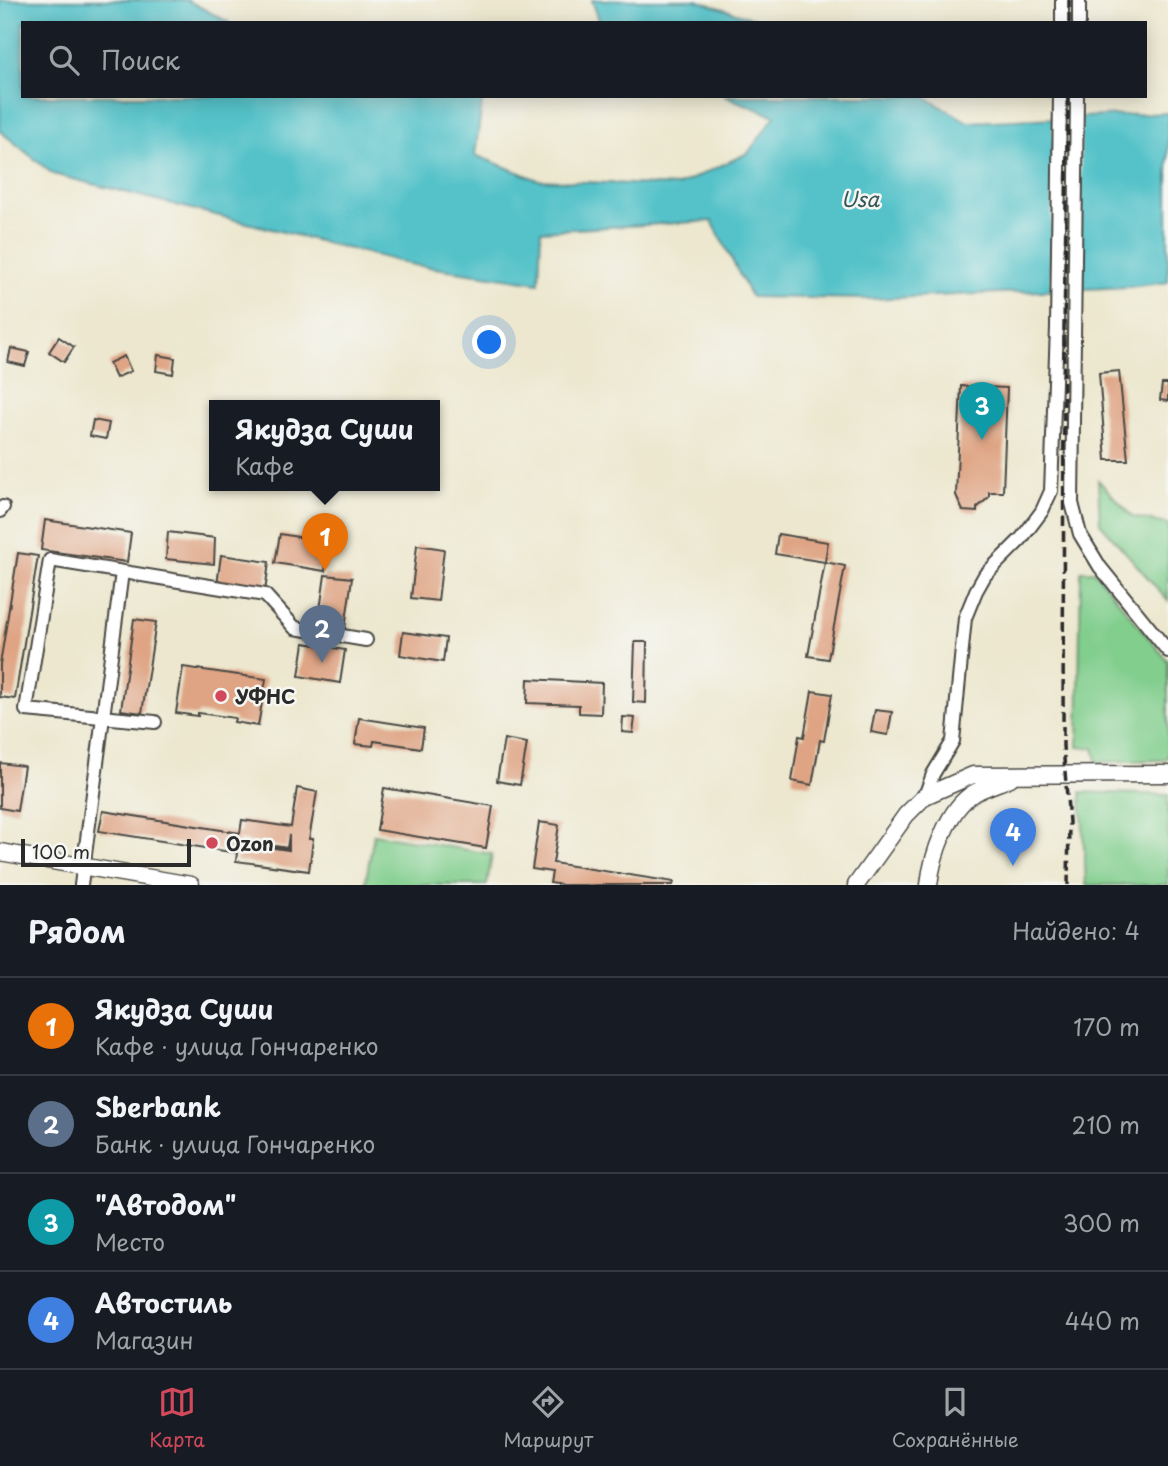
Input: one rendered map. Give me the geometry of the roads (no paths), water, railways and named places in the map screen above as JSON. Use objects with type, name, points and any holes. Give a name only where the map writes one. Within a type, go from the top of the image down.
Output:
[{"type":"main road","points":[[1140,776],[1168,764]]},
{"type":"main road","points":[[929,885],[937,846],[951,818],[972,794],[1019,774]]},
{"type":"main road","points":[[856,885],[906,815],[925,796],[973,775],[1168,774]]},
{"type":"main road","points":[[0,852],[191,885]]},
{"type":"street","points":[[1062,0],[1062,21]]},
{"type":"street","points":[[1079,0],[1079,21]]},
{"type":"street","points":[[925,796],[933,774],[953,741],[965,618],[985,575],[1021,539],[1042,511],[1051,491],[1057,327],[1060,98]]},
{"type":"street","points":[[1077,98],[1072,503],[1080,534],[1100,567],[1168,651]]},
{"type":"street","points":[[155,722],[26,710],[50,560],[265,595],[295,628],[366,640]]},
{"type":"street","points":[[81,885],[122,572]]},
{"type":"water","name":"Usa","points":[[0,0],[187,0],[226,21],[21,21],[21,98],[483,98],[475,155],[538,180],[677,186],[748,153],[775,116],[729,98],[926,98],[968,122],[1168,113],[1168,282],[1129,287],[869,299],[751,297],[712,221],[541,231],[539,283],[414,265],[53,174],[0,131]]},
{"type":"water","points":[[592,0],[696,0],[761,21],[599,21]]},
{"type":"railway","points":[[1069,0],[1069,21]]},
{"type":"railway","points":[[1068,98],[1064,328],[1063,746],[1069,822],[1068,885]]},
{"type":"place","name":"\"Автодом\"","points":[[982,440]]},
{"type":"place","name":"Якудза Суши","points":[[325,571]]},
{"type":"place","name":"Sberbank","points":[[322,663]]},
{"type":"place","name":"УФНС","points":[[221,696]]},
{"type":"place","name":"Ozon","points":[[212,843]]},
{"type":"place","name":"Автостиль","points":[[1013,866]]}]
